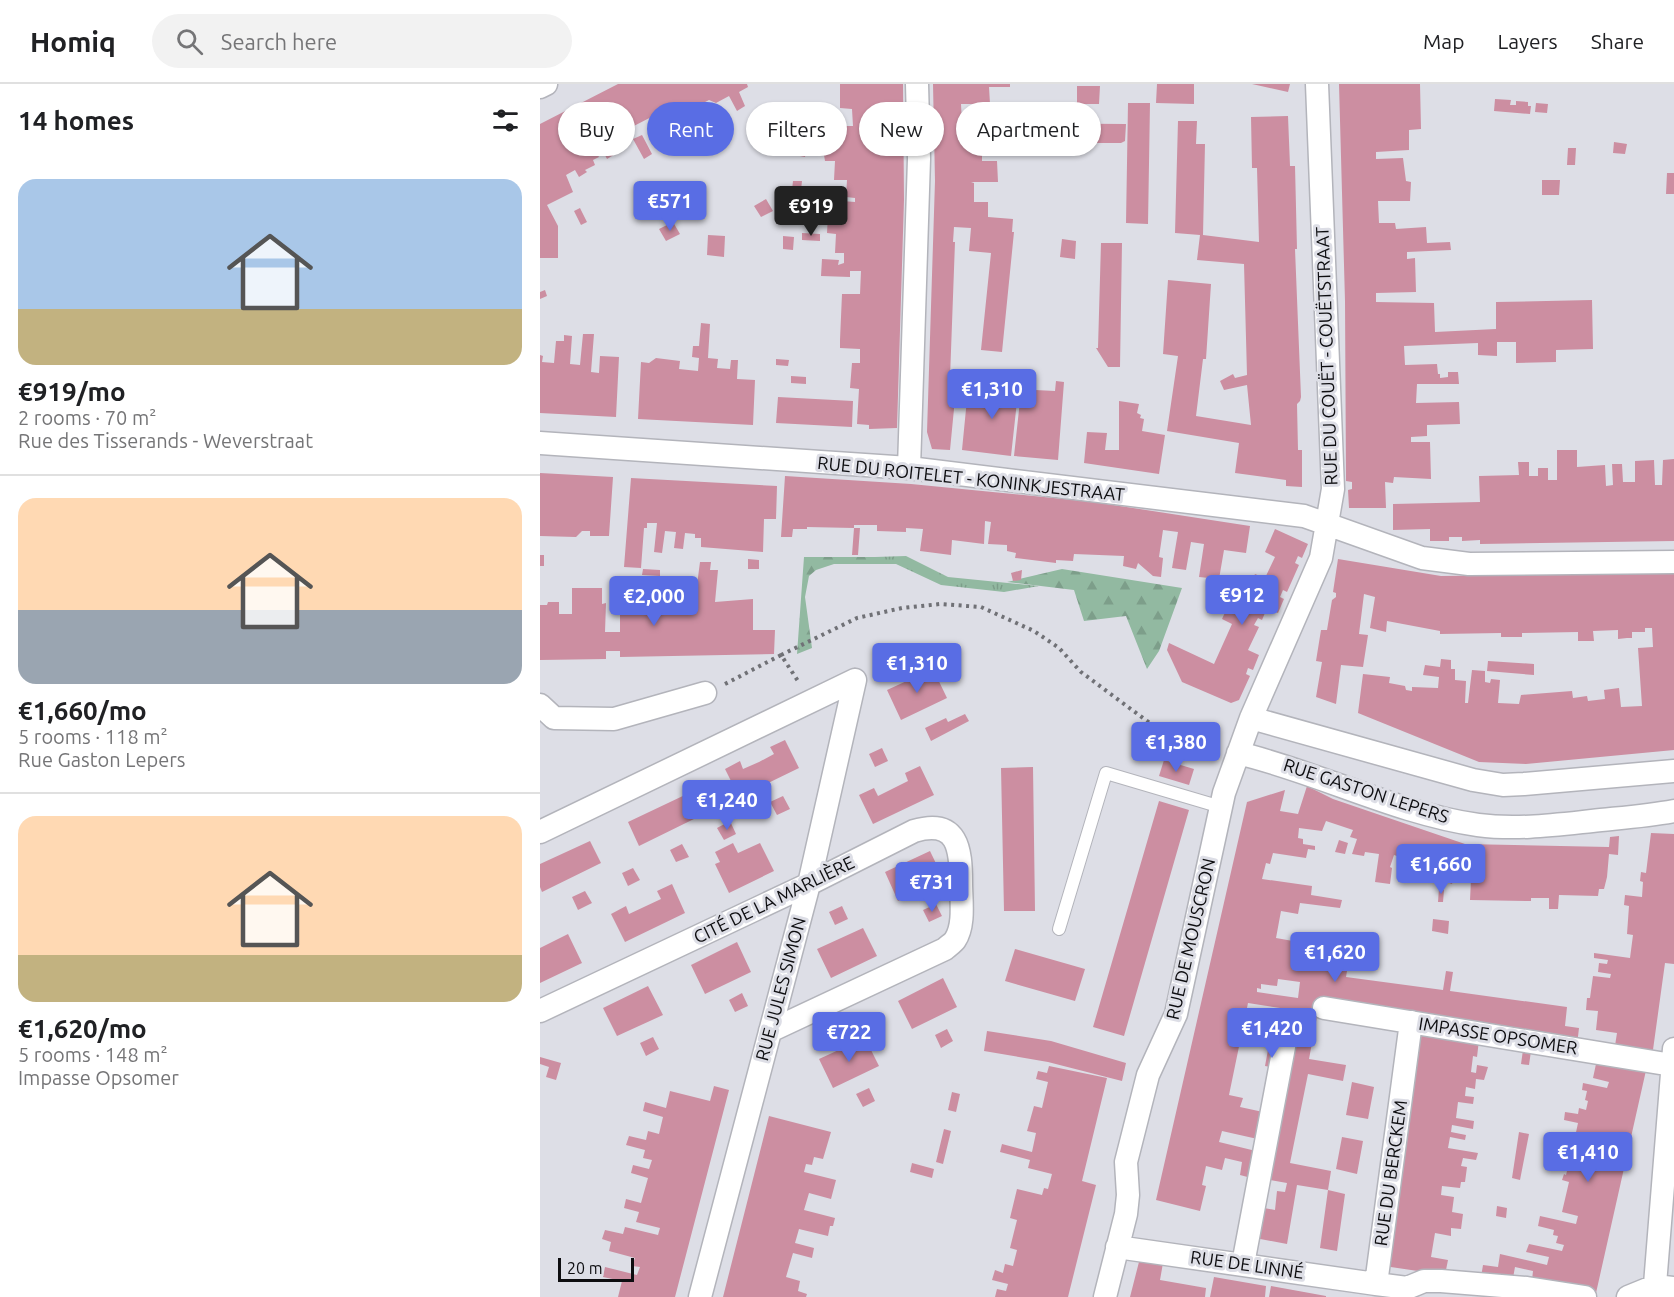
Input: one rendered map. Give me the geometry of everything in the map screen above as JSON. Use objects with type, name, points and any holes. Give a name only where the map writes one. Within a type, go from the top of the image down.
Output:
[{"type":"street","points":[[540,87],[546,84]]},
{"type":"street","points":[[909,468],[919,159],[917,84]]},
{"type":"street","name":"RUE DU COUËT - COUËTSTRAAT","points":[[1237,755],[1321,558],[1334,489],[1317,84]]},
{"type":"street","name":"RUE DU ROITELET - KONINKJESTRAAT","points":[[540,443],[909,468],[1304,516],[1422,558],[1469,564],[1674,562]]},
{"type":"street","name":"RUE JULES SIMON","points":[[700,1297],[809,884],[855,680],[812,701]]},
{"type":"street","points":[[540,705],[554,718],[614,719],[705,693]]},
{"type":"street","points":[[540,832],[812,701]]},
{"type":"street","points":[[1251,718],[1473,780],[1503,785],[1674,771]]},
{"type":"street","name":"RUE DE MOUSCRON","points":[[1105,1297],[1126,1214],[1128,1195],[1126,1161],[1148,1075],[1176,1014],[1221,807],[1237,755]]},
{"type":"street","name":"RUE GASTON LEPERS","points":[[1237,755],[1285,765],[1426,813],[1477,825],[1542,826],[1674,811]]},
{"type":"street","name":"CITÉ DE LA MARLIÈRE","points":[[540,1011],[809,884],[914,831],[931,828],[952,836],[959,850],[961,920],[956,939],[945,949],[770,1031]]},
{"type":"street","name":"IMPASSE OPSOMER","points":[[1324,1008],[1411,1023],[1673,1057]]},
{"type":"street","name":"RUE DU BERCKEM","points":[[1376,1284],[1411,1023]]},
{"type":"street","points":[[1243,1264],[1287,1031]]},
{"type":"street","points":[[1628,1297],[1661,1290],[1673,1057]]},
{"type":"street","name":"RUE DE LINNÉ","points":[[1118,1246],[1376,1284]]},
{"type":"street","points":[[1376,1284],[1406,1292],[1424,1281],[1441,1281],[1527,1288],[1585,1297]]},
{"type":"lane","points":[[1059,929],[1106,773],[1221,807]]},
{"type":"path","points":[[705,693],[857,618],[902,608],[940,604],[981,607],[1034,631],[1059,648],[1081,672],[1151,724],[1179,737],[1237,755]]},
{"type":"path","points":[[781,655],[812,701]]},
{"type":"green space","points":[[906,556],[948,577],[1039,586],[1004,592],[941,585],[896,564],[875,564],[875,557]]},
{"type":"green space","points":[[804,557],[875,557],[875,564],[834,564],[816,570],[809,576],[805,597],[812,648],[797,654]]},
{"type":"green space","points":[[1062,569],[1182,588],[1159,651],[1147,669],[1126,616],[1084,621],[1074,590],[1007,582]]},
{"type":"building","points":[[618,84],[747,84],[748,87],[739,92],[745,106],[737,111],[729,96],[718,102],[709,100],[705,102],[647,102],[647,119],[635,125],[635,102],[583,102]]},
{"type":"building","points":[[840,84],[903,84],[903,102],[859,102],[859,156],[904,156],[897,428],[869,429],[869,425],[857,424],[859,389],[850,388],[852,363],[860,363],[860,349],[840,348],[840,340],[842,294],[860,294],[861,271],[850,271],[850,277],[821,276],[822,259],[839,260],[838,265],[844,263],[844,253],[835,253],[836,234],[827,233],[828,215],[841,215],[842,201],[855,202],[855,198],[846,197],[847,180],[834,180],[835,161],[825,161],[824,156],[847,156],[847,126],[853,126],[852,109],[847,109],[847,102],[840,102]]},
{"type":"building","points":[[933,84],[1010,84],[1010,87],[989,87],[990,102],[956,102],[956,156],[982,156],[982,161],[997,161],[998,182],[971,182],[974,183],[974,202],[988,202],[988,217],[1013,219],[1012,232],[1014,232],[1002,352],[981,350],[991,253],[969,251],[971,228],[954,227],[950,378],[957,378],[950,450],[932,449],[927,432],[934,156],[944,156],[944,102],[933,102]]},
{"type":"building","points":[[1157,84],[1194,84],[1194,104],[1156,103]]},
{"type":"building","points":[[1252,84],[1290,84],[1288,92]]},
{"type":"building","points":[[1339,84],[1420,84],[1421,129],[1409,130],[1409,150],[1376,152],[1376,159],[1403,158],[1406,181],[1411,182],[1410,201],[1378,201],[1379,223],[1395,223],[1396,229],[1426,227],[1427,243],[1450,242],[1451,250],[1407,252],[1407,259],[1415,258],[1416,292],[1376,293],[1376,302],[1434,303],[1435,332],[1496,329],[1496,302],[1592,300],[1593,349],[1556,350],[1556,362],[1516,363],[1516,342],[1497,342],[1497,356],[1478,355],[1478,343],[1404,346],[1405,365],[1437,364],[1440,378],[1448,377],[1448,372],[1458,372],[1459,384],[1417,384],[1416,403],[1459,402],[1460,424],[1427,425],[1427,436],[1411,437],[1411,442],[1430,442],[1431,479],[1394,477],[1393,483],[1385,482],[1386,508],[1349,508],[1348,490],[1352,489],[1352,482],[1346,481],[1345,301]]},
{"type":"building","points":[[1077,86],[1100,86],[1099,102],[1077,102]]},
{"type":"building","points":[[1495,99],[1511,100],[1510,105],[1516,105],[1516,101],[1528,102],[1528,106],[1531,106],[1530,114],[1494,111]]},
{"type":"building","points":[[1128,103],[1150,103],[1148,224],[1126,223]]},
{"type":"building","points":[[1536,103],[1548,104],[1547,113],[1535,112]]},
{"type":"building","points":[[558,115],[558,156],[599,157],[593,160],[595,165],[585,170],[587,172],[579,177],[575,170],[566,175],[573,192],[547,205],[558,226],[558,258],[540,258],[540,124]]},
{"type":"building","points":[[1288,116],[1290,166],[1295,166],[1297,249],[1295,249],[1301,397],[1297,404],[1298,450],[1302,450],[1302,487],[1286,486],[1286,480],[1235,473],[1239,443],[1167,431],[1178,356],[1163,354],[1168,280],[1211,284],[1206,359],[1203,359],[1196,416],[1251,425],[1247,385],[1224,390],[1220,381],[1233,374],[1235,378],[1247,375],[1244,264],[1197,260],[1200,235],[1175,233],[1178,121],[1197,121],[1196,144],[1205,144],[1203,235],[1259,242],[1257,168],[1252,168],[1251,117]]},
{"type":"building","points":[[1101,124],[1126,124],[1125,141],[1101,143]]},
{"type":"building","points":[[642,135],[647,144],[649,156],[644,159],[635,143],[635,138]]},
{"type":"building","points":[[1614,142],[1627,144],[1625,154],[1613,153]]},
{"type":"building","points":[[1568,148],[1576,148],[1575,165],[1567,165]]},
{"type":"building","points":[[1667,173],[1674,173],[1674,194],[1666,194]]},
{"type":"building","points":[[1542,180],[1560,180],[1559,195],[1542,195]]},
{"type":"building","points":[[793,181],[802,181],[801,190],[792,190]]},
{"type":"building","points":[[766,199],[773,211],[761,217],[754,206]]},
{"type":"building","points":[[580,208],[587,222],[581,225],[574,211]]},
{"type":"building","points":[[673,222],[680,234],[666,241],[659,229]]},
{"type":"building","points":[[802,233],[820,234],[820,241],[802,240]]},
{"type":"building","points":[[708,235],[725,236],[724,257],[707,255]]},
{"type":"building","points":[[783,236],[794,237],[793,250],[783,249]]},
{"type":"building","points":[[1062,239],[1076,241],[1075,259],[1060,257]]},
{"type":"building","points":[[1101,243],[1122,243],[1120,367],[1108,367],[1096,348],[1098,348]]},
{"type":"building","points":[[545,290],[547,296],[540,299],[540,292]]},
{"type":"building","points":[[701,323],[710,324],[708,358],[718,359],[717,368],[730,369],[731,360],[738,360],[737,379],[755,380],[753,425],[638,419],[641,362],[649,363],[656,358],[680,361],[679,369],[698,371],[699,358],[692,357],[693,346],[699,346]]},
{"type":"building","points":[[583,334],[594,334],[591,372],[599,373],[600,356],[619,357],[616,417],[540,413],[540,355],[543,356],[542,362],[554,363],[556,341],[564,341],[564,335],[572,336],[570,364],[580,365]]},
{"type":"building","points":[[776,359],[789,360],[788,366],[776,365]]},
{"type":"building","points":[[1023,373],[1036,375],[1035,390],[1055,391],[1056,381],[1064,382],[1058,460],[1014,456]]},
{"type":"building","points":[[791,376],[806,377],[806,384],[791,383]]},
{"type":"building","points":[[999,382],[1019,383],[1011,456],[962,450],[967,399],[978,400],[980,386],[986,386],[986,384],[998,386]]},
{"type":"building","points":[[778,397],[853,401],[852,427],[776,423]]},
{"type":"building","points":[[1119,401],[1139,404],[1137,413],[1141,415],[1140,418],[1144,419],[1142,431],[1165,435],[1159,474],[1084,463],[1087,432],[1107,433],[1105,450],[1119,450]]},
{"type":"building","points":[[1557,450],[1577,450],[1577,467],[1605,465],[1606,486],[1613,485],[1612,464],[1622,464],[1623,482],[1635,482],[1635,461],[1654,460],[1655,485],[1662,485],[1663,460],[1674,459],[1674,541],[1480,544],[1480,540],[1462,541],[1462,537],[1449,537],[1449,541],[1430,541],[1430,529],[1393,530],[1393,504],[1480,502],[1479,476],[1519,475],[1518,462],[1529,462],[1529,476],[1538,476],[1538,468],[1548,468],[1548,480],[1557,480]]},
{"type":"building","points":[[540,473],[613,477],[609,536],[590,536],[590,531],[582,531],[576,537],[540,536]]},
{"type":"building","points":[[785,476],[911,484],[1094,502],[1250,526],[1246,553],[1224,550],[1219,579],[1199,577],[1204,544],[1191,542],[1186,570],[1172,568],[1178,532],[1163,530],[1159,557],[1163,558],[1161,577],[1153,576],[1138,563],[1136,569],[1123,566],[1124,556],[1074,554],[1073,561],[1056,560],[1056,563],[1015,558],[1016,553],[1007,551],[1007,545],[988,544],[991,522],[985,521],[984,544],[952,540],[951,555],[920,551],[923,529],[906,528],[906,532],[877,531],[877,525],[854,525],[854,528],[807,527],[807,529],[793,529],[792,537],[781,537]]},
{"type":"building","points":[[631,478],[777,486],[776,519],[764,519],[763,552],[701,547],[701,538],[695,538],[695,534],[685,533],[683,549],[674,548],[676,532],[665,531],[662,553],[654,552],[657,523],[647,523],[647,528],[644,528],[641,568],[624,567]]},
{"type":"building","points":[[854,528],[860,528],[858,555],[852,555]]},
{"type":"building","points":[[1275,529],[1308,544],[1302,558],[1298,556],[1295,563],[1299,565],[1287,592],[1283,590],[1280,597],[1284,599],[1278,613],[1267,608],[1262,620],[1258,618],[1254,625],[1259,627],[1248,650],[1259,655],[1253,670],[1248,668],[1246,674],[1250,676],[1239,700],[1231,703],[1182,682],[1167,650],[1169,643],[1214,664],[1232,624],[1222,619],[1235,591],[1245,596],[1255,574],[1265,578],[1275,557],[1265,552]]},
{"type":"building","points":[[540,555],[544,555],[544,566],[540,566]]},
{"type":"building","points":[[748,559],[759,560],[759,569],[748,569]]},
{"type":"building","points":[[1338,559],[1441,576],[1674,573],[1674,750],[1526,764],[1479,762],[1358,713],[1363,674],[1390,677],[1389,683],[1405,686],[1406,690],[1412,691],[1412,687],[1438,688],[1439,677],[1423,675],[1425,665],[1440,667],[1441,659],[1451,660],[1451,669],[1455,669],[1455,680],[1466,681],[1465,703],[1468,703],[1472,670],[1485,671],[1485,682],[1490,683],[1491,679],[1500,680],[1498,703],[1519,704],[1521,695],[1572,691],[1573,698],[1587,696],[1588,701],[1605,699],[1604,690],[1619,688],[1621,707],[1642,706],[1638,648],[1653,647],[1652,628],[1645,628],[1645,632],[1632,632],[1632,638],[1618,639],[1618,630],[1593,631],[1594,641],[1578,641],[1578,632],[1522,633],[1522,637],[1501,637],[1501,633],[1440,634],[1440,631],[1387,621],[1386,632],[1370,628],[1375,597],[1364,594],[1359,634],[1368,635],[1363,667],[1341,665],[1336,704],[1316,697],[1322,662],[1316,661],[1321,630],[1327,630],[1332,600],[1336,597],[1336,593],[1333,592]]},
{"type":"building","points":[[700,562],[711,562],[710,570],[718,570],[715,602],[753,599],[753,630],[775,630],[774,654],[620,657],[620,651],[606,651],[606,659],[540,660],[540,605],[559,602],[559,614],[572,614],[572,588],[602,588],[602,604],[606,603],[605,632],[620,632],[620,613],[647,613],[648,597],[664,597],[664,613],[675,613],[675,595],[682,595],[686,601],[695,600]]},
{"type":"building","points":[[643,569],[660,570],[660,576],[642,575]]},
{"type":"building","points":[[1022,570],[1021,580],[1013,581],[1011,573]]},
{"type":"building","points":[[1488,661],[1534,664],[1534,675],[1487,671]]},
{"type":"building","points":[[933,669],[947,698],[901,720],[887,690]]},
{"type":"building","points":[[965,714],[969,721],[931,741],[925,728],[946,718],[948,722]]},
{"type":"building","points":[[785,740],[799,768],[739,797],[725,769],[740,761],[743,769],[759,762],[774,754],[770,747]]},
{"type":"building","points":[[882,748],[888,761],[875,767],[869,754]]},
{"type":"building","points":[[1164,760],[1194,769],[1189,785],[1159,776]]},
{"type":"building","points":[[920,766],[934,795],[873,824],[859,795],[874,788],[878,796],[908,781],[905,773]]},
{"type":"building","points":[[1033,767],[1035,911],[1004,911],[1001,768]]},
{"type":"building","points":[[1307,786],[1333,799],[1465,844],[1609,847],[1610,837],[1619,836],[1618,855],[1609,854],[1604,889],[1599,889],[1598,896],[1559,895],[1558,909],[1549,909],[1549,898],[1531,898],[1531,901],[1470,900],[1471,880],[1455,874],[1452,884],[1422,873],[1421,880],[1411,877],[1414,869],[1407,866],[1409,860],[1394,855],[1390,867],[1392,868],[1390,884],[1375,882],[1379,854],[1365,852],[1364,856],[1352,854],[1357,839],[1350,837],[1353,830],[1326,821],[1322,831],[1299,828],[1298,838],[1303,839],[1303,844],[1315,846],[1315,850],[1308,849],[1306,858],[1273,853],[1270,864],[1266,863],[1262,879],[1312,886],[1311,895],[1342,900],[1340,908],[1300,903],[1298,914],[1281,911],[1276,938],[1321,946],[1320,955],[1349,959],[1346,977],[1443,990],[1446,971],[1453,972],[1450,991],[1567,1007],[1565,1026],[1579,1028],[1577,1045],[1318,1011],[1309,1059],[1346,1065],[1343,1081],[1308,1074],[1290,1163],[1331,1171],[1328,1190],[1297,1185],[1287,1244],[1255,1238],[1259,1207],[1275,1210],[1277,1191],[1285,1192],[1287,1183],[1264,1179],[1287,1009],[1248,1003],[1229,1095],[1243,1098],[1240,1107],[1263,1112],[1262,1140],[1222,1131],[1219,1142],[1260,1152],[1255,1179],[1240,1175],[1242,1162],[1225,1158],[1222,1170],[1206,1166],[1202,1185],[1206,1186],[1200,1211],[1156,1200],[1247,802],[1285,790],[1280,811],[1298,814]],"holes":[[[1278,979],[1300,982],[1298,998],[1257,992],[1257,988],[1261,989],[1261,984],[1277,986]]]},
{"type":"building","points":[[687,794],[698,817],[639,846],[628,822]]},
{"type":"building","points":[[783,796],[790,809],[777,815],[770,802]]},
{"type":"building","points":[[1159,801],[1189,810],[1124,1036],[1093,1027]]},
{"type":"building","points":[[730,821],[736,834],[724,840],[717,828]]},
{"type":"building","points":[[1651,833],[1674,834],[1674,964],[1665,963],[1652,1057],[1614,1052],[1617,1033],[1596,1030],[1598,1011],[1586,1010],[1593,976],[1610,978],[1611,974],[1598,972],[1599,963],[1607,964],[1608,960],[1594,958],[1594,953],[1630,958],[1633,935],[1627,934],[1629,906],[1624,905],[1625,895],[1642,897],[1641,872],[1646,873]]},
{"type":"building","points":[[1339,840],[1348,843],[1345,854],[1335,852]]},
{"type":"building","points":[[590,841],[601,863],[542,892],[540,864]]},
{"type":"building","points":[[733,843],[738,853],[760,843],[774,871],[729,893],[715,864],[720,862],[715,852]]},
{"type":"building","points":[[682,844],[689,857],[676,862],[670,850]]},
{"type":"building","points":[[930,851],[944,880],[898,901],[885,872]]},
{"type":"building","points":[[633,868],[640,880],[628,886],[622,873]]},
{"type":"building","points":[[672,884],[685,913],[625,942],[611,914],[626,906],[629,914],[661,899],[657,891]]},
{"type":"building","points":[[1439,888],[1444,890],[1443,902],[1438,902]]},
{"type":"building","points":[[585,891],[592,903],[578,910],[572,897]]},
{"type":"building","points":[[936,904],[942,916],[929,922],[923,910]]},
{"type":"building","points":[[842,906],[848,919],[835,925],[829,912]]},
{"type":"building","points":[[1433,919],[1449,921],[1448,934],[1432,931]]},
{"type":"building","points":[[863,928],[877,956],[831,978],[817,949]]},
{"type":"building","points":[[568,934],[582,963],[540,983],[540,948]]},
{"type":"building","points":[[737,942],[751,972],[705,994],[691,965]]},
{"type":"building","points":[[1015,949],[1085,969],[1075,1001],[1005,981]]},
{"type":"building","points":[[943,978],[957,1007],[912,1029],[898,1001]]},
{"type":"building","points":[[648,986],[663,1015],[617,1036],[603,1008]]},
{"type":"building","points":[[742,993],[748,1006],[735,1012],[729,1000]]},
{"type":"building","points":[[947,1029],[953,1041],[941,1048],[935,1035]]},
{"type":"building","points":[[987,1031],[1051,1041],[1126,1063],[1122,1081],[1048,1062],[984,1051]]},
{"type":"building","points":[[1420,1031],[1479,1040],[1477,1057],[1473,1056],[1471,1072],[1476,1073],[1477,1065],[1488,1067],[1484,1080],[1476,1079],[1475,1089],[1466,1087],[1465,1096],[1474,1097],[1473,1104],[1458,1102],[1456,1118],[1474,1121],[1473,1129],[1452,1125],[1451,1132],[1466,1135],[1465,1140],[1450,1137],[1448,1148],[1478,1153],[1476,1160],[1463,1158],[1461,1166],[1467,1167],[1465,1182],[1461,1182],[1460,1188],[1442,1186],[1441,1195],[1454,1197],[1452,1212],[1463,1214],[1461,1229],[1451,1228],[1451,1236],[1435,1233],[1431,1257],[1448,1260],[1445,1275],[1384,1266]]},
{"type":"building","points":[[653,1037],[659,1049],[646,1056],[640,1043]]},
{"type":"building","points":[[865,1038],[879,1066],[833,1088],[819,1059]]},
{"type":"building","points":[[1268,1050],[1279,1052],[1276,1068],[1265,1066]]},
{"type":"building","points":[[1523,1050],[1531,1051],[1529,1065],[1521,1064]]},
{"type":"building","points":[[540,1057],[561,1063],[556,1080],[546,1077],[549,1067],[540,1064]]},
{"type":"building","points":[[1596,1064],[1647,1066],[1596,1293],[1532,1280],[1533,1271],[1515,1267],[1513,1278],[1481,1277],[1483,1265],[1498,1267],[1500,1254],[1547,1265],[1549,1257],[1526,1252],[1529,1244],[1562,1251],[1564,1245],[1556,1243],[1558,1236],[1553,1235],[1554,1230],[1538,1226],[1540,1216],[1576,1224],[1578,1216],[1562,1212],[1569,1182],[1562,1180],[1564,1174],[1566,1175],[1570,1159],[1551,1155],[1553,1149],[1570,1153],[1572,1144],[1555,1140],[1556,1133],[1575,1137],[1578,1123],[1564,1120],[1565,1112],[1578,1114],[1579,1108],[1586,1110],[1587,1091],[1582,1090],[1583,1083],[1607,1088],[1609,1082],[1593,1078]]},
{"type":"building","points":[[1049,1066],[1107,1078],[1082,1181],[1096,1185],[1068,1297],[995,1297],[997,1289],[1006,1291],[1008,1284],[992,1280],[995,1270],[1003,1273],[1005,1264],[1013,1266],[1017,1250],[1010,1248],[1017,1220],[1010,1218],[1017,1189],[1042,1195],[1044,1188],[1048,1189],[1052,1174],[1028,1168],[1030,1160],[1000,1152],[1002,1144],[1032,1152],[1036,1133],[1027,1131],[1034,1106],[1042,1108],[1048,1082],[1036,1079],[1038,1071],[1047,1073]]},
{"type":"building","points":[[1352,1082],[1374,1087],[1368,1119],[1346,1115]]},
{"type":"building","points":[[714,1086],[729,1090],[675,1297],[618,1297],[622,1281],[603,1277],[605,1267],[637,1275],[640,1267],[632,1266],[635,1258],[609,1251],[611,1242],[602,1239],[605,1230],[623,1234],[625,1227],[658,1235],[660,1228],[636,1222],[639,1212],[624,1208],[626,1199],[641,1203],[648,1178],[631,1173],[633,1165],[649,1169],[652,1160],[643,1158],[645,1150],[626,1145],[629,1136],[646,1140],[648,1131],[659,1134],[663,1117],[643,1111],[645,1102],[666,1108],[670,1091],[710,1101]]},
{"type":"building","points":[[869,1088],[875,1101],[863,1107],[856,1094]]},
{"type":"building","points":[[952,1092],[960,1094],[956,1112],[948,1110]]},
{"type":"building","points":[[769,1116],[831,1132],[823,1159],[814,1157],[812,1165],[806,1164],[804,1172],[836,1180],[831,1199],[809,1193],[804,1210],[835,1218],[833,1226],[830,1226],[828,1236],[799,1229],[795,1243],[814,1248],[812,1258],[793,1253],[786,1277],[800,1281],[798,1291],[807,1294],[806,1297],[723,1297]]},
{"type":"building","points":[[944,1129],[951,1131],[943,1164],[936,1162]]},
{"type":"building","points":[[1519,1132],[1529,1134],[1520,1180],[1512,1178]]},
{"type":"building","points":[[1342,1137],[1363,1141],[1357,1174],[1336,1169]]},
{"type":"building","points":[[912,1163],[934,1169],[932,1178],[910,1172]]},
{"type":"building","points":[[1328,1190],[1345,1194],[1337,1251],[1320,1248]]},
{"type":"building","points":[[1497,1206],[1507,1208],[1506,1218],[1496,1216]]},
{"type":"building","points":[[1140,1258],[1163,1263],[1160,1280],[1206,1288],[1205,1297],[1130,1297]]},
{"type":"building","points":[[1214,1277],[1266,1286],[1265,1297],[1210,1297]]},
{"type":"building","points":[[1271,1286],[1326,1296],[1326,1297],[1269,1297]]}]
